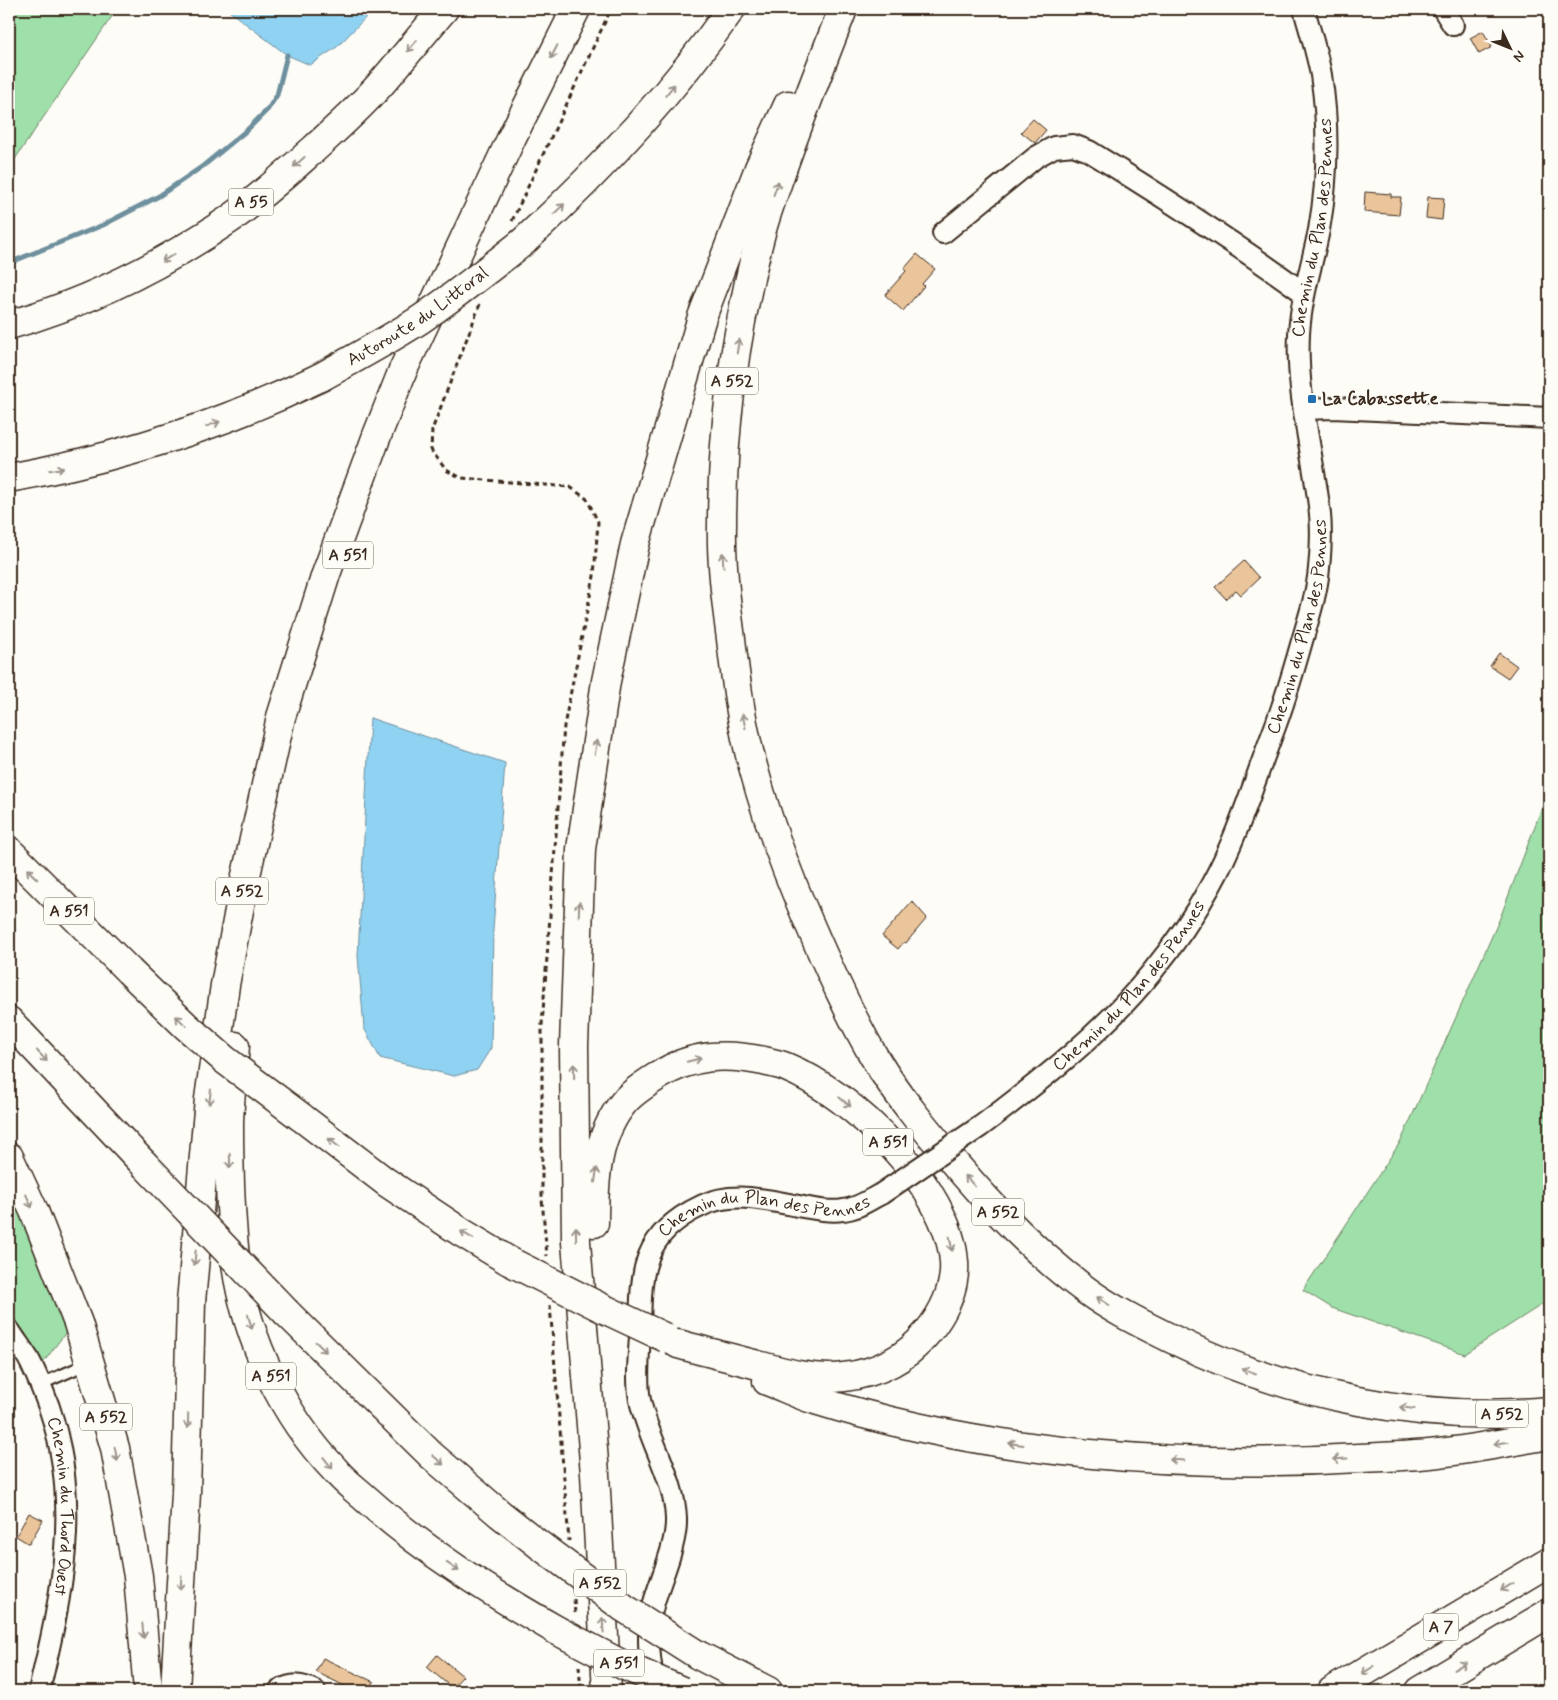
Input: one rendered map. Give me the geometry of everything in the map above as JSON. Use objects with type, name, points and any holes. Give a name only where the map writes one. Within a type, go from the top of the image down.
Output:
[{"type":"highway","name":"A 55","points":[[9,326],[94,296],[146,271],[232,218],[348,118],[384,80],[444,9]]},
{"type":"highway","name":"A 552","points":[[175,1691],[186,1493],[191,1302],[209,1099],[226,985],[247,870],[281,717],[326,574],[403,370],[512,137],[576,9]]},
{"type":"highway","name":"Autoroute du Littoral","points":[[9,478],[67,467],[142,447],[209,426],[321,377],[372,349],[421,318],[477,278],[516,234],[576,193],[667,94],[731,9]]},
{"type":"highway","name":"A 552","points":[[607,1691],[594,1474],[576,1242],[574,1046],[581,848],[606,681],[635,544],[702,317],[759,168],[831,9]]},
{"type":"highway","name":"A 552","points":[[843,9],[784,164],[762,228],[745,299],[730,398],[722,476],[721,530],[724,590],[735,671],[753,769],[788,874],[835,984],[876,1059],[908,1107],[969,1181],[1011,1227],[1038,1251],[1088,1292],[1132,1320],[1206,1356],[1293,1386],[1364,1402],[1455,1414],[1515,1414],[1549,1411]]},
{"type":"highway","name":"A 551","points":[[512,137],[362,516],[326,617],[300,701],[258,885],[236,1035],[229,1120],[232,1222],[236,1267],[248,1318],[257,1345],[282,1398],[300,1428],[335,1471],[392,1522],[438,1557],[494,1594],[567,1625],[625,1666],[682,1691]]},
{"type":"highway","name":"A 551","points":[[9,851],[186,1026],[225,1060],[386,1182],[461,1232],[509,1261],[672,1341],[814,1400],[903,1424],[1004,1443],[1120,1457],[1214,1462],[1324,1460],[1439,1453],[1549,1435]]},
{"type":"highway","name":"A 551","points":[[9,1021],[286,1313],[431,1454],[500,1514],[624,1608],[698,1655],[768,1691]]},
{"type":"highway","name":"A 551","points":[[594,1474],[594,1190],[599,1152],[605,1134],[626,1100],[645,1084],[666,1071],[688,1061],[709,1056],[742,1056],[784,1066],[812,1079],[844,1101],[901,1155],[935,1204],[949,1235],[954,1263],[950,1291],[940,1318],[920,1342],[902,1358],[877,1370],[843,1378],[812,1377],[788,1373],[672,1341]]},
{"type":"highway","name":"A 552","points":[[9,1157],[34,1211],[78,1323],[115,1448],[138,1576],[148,1691]]},
{"type":"highway","name":"A 7","points":[[1332,1691],[1549,1562]]},
{"type":"highway","name":"A 7","points":[[1419,1691],[1549,1613]]},
{"type":"street","name":"Chemin du Plan des Pennes","points":[[656,1691],[649,1657],[650,1627],[654,1601],[675,1531],[676,1520],[670,1488],[640,1399],[638,1374],[641,1289],[646,1259],[658,1239],[670,1225],[702,1205],[732,1197],[822,1210],[842,1211],[881,1194],[981,1126],[1065,1059],[1108,1019],[1151,974],[1200,904],[1213,882],[1238,827],[1284,704],[1316,595],[1319,570],[1320,510],[1304,409],[1300,374],[1299,334],[1304,293],[1319,229],[1326,170],[1326,134],[1321,75],[1304,9]]},
{"type":"street","points":[[943,233],[1036,157],[1054,147],[1073,145],[1089,151],[1184,210],[1247,251],[1304,293]]},
{"type":"street","points":[[1304,409],[1333,408],[1549,418]]},
{"type":"street","name":"Chemin du Thord Ouest","points":[[9,1330],[28,1359],[40,1384],[54,1424],[65,1475],[68,1521],[60,1597],[39,1691]]},
{"type":"street","points":[[279,1691],[292,1685],[304,1685],[316,1691]]},
{"type":"lane","points":[[40,1384],[90,1362]]},
{"type":"path","points":[[516,234],[611,9]]},
{"type":"path","points":[[481,301],[432,430],[431,450],[446,470],[462,478],[570,487],[587,500],[598,522],[594,576],[564,726],[542,1025],[542,1199],[547,1258]]},
{"type":"path","points":[[550,1297],[570,1551]]},
{"type":"path","points":[[567,1625],[573,1590]]},
{"type":"path","points":[[579,1658],[581,1691]]},
{"type":"green space","points":[[9,9],[117,9],[9,168]]},
{"type":"green space","points":[[1549,789],[1549,1300],[1465,1354],[1332,1308],[1303,1290],[1401,1141],[1500,918]]},
{"type":"green space","points":[[9,1188],[47,1270],[69,1328],[43,1363],[9,1314]]},
{"type":"water","points":[[228,9],[374,9],[337,47],[310,65],[287,55]]},
{"type":"water","points":[[370,718],[505,763],[493,930],[491,1048],[477,1070],[454,1076],[380,1058],[364,1028],[358,956]]},
{"type":"building","points":[[1483,31],[1492,47],[1479,54],[1470,38]]},
{"type":"building","points":[[1033,119],[1046,130],[1035,143],[1021,132]]},
{"type":"building","points":[[1365,192],[1391,194],[1391,197],[1401,197],[1399,215],[1364,212]]},
{"type":"building","points":[[1428,197],[1444,198],[1442,220],[1426,218]]},
{"type":"building","points":[[917,254],[935,269],[922,284],[924,286],[903,311],[885,295],[906,271],[904,269]]},
{"type":"building","points":[[1244,561],[1259,578],[1241,595],[1236,590],[1226,599],[1215,587]]},
{"type":"building","points":[[1499,653],[1517,666],[1508,678],[1490,666]]},
{"type":"building","points":[[912,901],[927,918],[906,943],[904,942],[898,949],[882,936]]},
{"type":"building","points":[[29,1513],[43,1520],[29,1544],[16,1536]]},
{"type":"building","points":[[437,1655],[463,1676],[452,1688],[427,1667]]},
{"type":"building","points":[[323,1658],[374,1682],[368,1691],[355,1691],[316,1672]]},
{"type":"waterway","points":[[9,263],[103,225],[159,196],[203,166],[247,130],[268,109],[277,95],[287,55]]},
{"type":"place","name":"La Cabassette","points":[[1312,399]]}]
